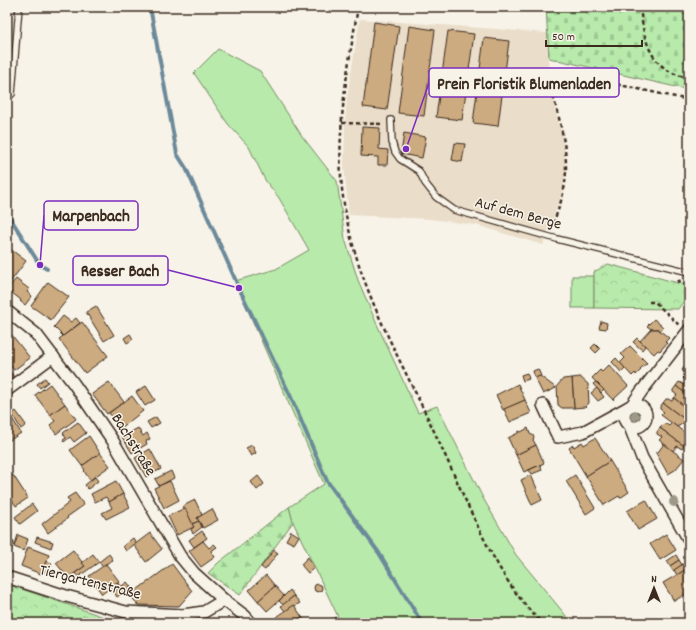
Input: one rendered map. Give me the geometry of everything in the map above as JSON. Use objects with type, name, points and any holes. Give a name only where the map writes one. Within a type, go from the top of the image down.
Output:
[{"type":"street","name":"Bachstraße","points":[[7,311],[36,334],[53,356],[113,441],[180,556],[194,573],[224,600]]},
{"type":"street","points":[[688,331],[630,407],[624,412],[623,418],[630,427],[642,458],[689,540]]},
{"type":"street","points":[[7,390],[53,356]]},
{"type":"street","points":[[543,405],[558,437],[583,432],[630,407],[638,405],[646,412],[646,418],[644,423],[640,426],[635,428],[630,427]]},
{"type":"street","name":"Tiergartenstraße","points":[[7,577],[66,596],[126,612],[183,615],[204,612],[224,600]]},
{"type":"street","points":[[224,600],[245,616],[251,623]]},
{"type":"lane","points":[[7,98],[12,94],[19,7]]},
{"type":"lane","name":"Auf dem Berge","points":[[391,122],[392,142],[395,152],[400,159],[419,171],[425,183],[436,197],[454,210],[689,272]]},
{"type":"path","points":[[358,7],[343,99],[341,163],[342,190],[350,234],[367,291],[494,558],[509,584],[525,605],[542,623]]},
{"type":"path","points":[[640,7],[644,35],[655,59],[668,71],[675,75],[689,78]]},
{"type":"path","points":[[549,236],[563,191],[566,167],[564,142],[546,69],[689,100]]},
{"type":"path","points":[[342,123],[391,122]]},
{"type":"path","points":[[649,302],[655,302],[688,331]]},
{"type":"shaded area","points":[[360,19],[547,33],[549,84],[563,140],[566,175],[562,193],[543,245],[476,225],[431,219],[349,215],[344,167],[345,126],[347,97]]},
{"type":"green space","points":[[546,7],[689,7],[689,90],[549,58]]},
{"type":"green space","points":[[218,49],[260,71],[302,136],[337,181],[345,239],[358,280],[418,413],[437,406],[483,498],[516,555],[572,623],[341,623],[293,522],[289,507],[324,484],[235,281],[276,269],[309,250],[279,198],[265,180],[249,147],[228,124],[194,73]]},
{"type":"green space","points":[[608,264],[689,286],[689,294],[678,309],[594,308],[594,272]]},
{"type":"green space","points":[[572,276],[594,276],[594,308],[572,308]]},
{"type":"green space","points":[[289,507],[293,522],[240,595],[208,573],[218,563]]},
{"type":"green space","points":[[7,584],[110,619],[154,623],[7,623]]},
{"type":"building","points":[[374,22],[399,26],[387,110],[363,107]]},
{"type":"building","points":[[409,26],[435,30],[424,116],[398,113]]},
{"type":"building","points":[[448,31],[474,34],[462,120],[436,117]]},
{"type":"building","points":[[484,38],[509,41],[498,126],[473,123]]},
{"type":"building","points":[[362,127],[380,128],[379,149],[388,150],[387,165],[378,165],[378,157],[361,156]]},
{"type":"building","points":[[404,133],[426,137],[422,158],[401,154]]},
{"type":"building","points":[[455,143],[465,144],[462,162],[452,160]]},
{"type":"building","points":[[9,248],[26,261],[8,285],[7,250]]},
{"type":"building","points":[[16,279],[29,289],[27,292],[32,296],[25,305],[7,289]]},
{"type":"building","points":[[48,282],[69,297],[51,320],[31,306]]},
{"type":"building","points":[[96,306],[114,335],[104,341],[86,312]]},
{"type":"building","points":[[63,316],[71,322],[76,318],[80,323],[63,336],[54,327]]},
{"type":"building","points":[[654,319],[663,327],[660,331],[658,329],[651,329],[647,326]]},
{"type":"building","points":[[601,321],[607,323],[606,329],[599,328]]},
{"type":"building","points":[[82,322],[108,356],[85,373],[59,339]]},
{"type":"building","points":[[651,329],[658,329],[669,338],[665,342],[667,343],[660,351],[658,350],[654,354],[640,341]]},
{"type":"building","points":[[11,334],[30,358],[14,370],[7,361],[7,337]]},
{"type":"building","points":[[130,334],[133,339],[127,343],[124,338]]},
{"type":"building","points":[[637,338],[645,346],[642,350],[633,342]]},
{"type":"building","points":[[595,344],[600,349],[596,353],[591,348]]},
{"type":"building","points":[[630,346],[647,363],[636,375],[635,373],[632,376],[620,363],[625,358],[621,354]]},
{"type":"building","points":[[616,358],[625,368],[621,372],[612,362]]},
{"type":"building","points":[[609,365],[628,386],[613,400],[592,378],[600,370],[602,372]]},
{"type":"building","points":[[685,366],[689,369],[689,383],[683,378],[686,375],[682,370]]},
{"type":"building","points":[[538,369],[541,376],[535,378],[533,371]]},
{"type":"building","points":[[11,373],[14,377],[7,383],[7,376]]},
{"type":"building","points":[[527,373],[529,379],[523,381],[521,375]]},
{"type":"building","points":[[540,376],[556,388],[543,394],[535,378]]},
{"type":"building","points":[[580,377],[588,384],[589,403],[585,407],[574,408],[572,378]]},
{"type":"building","points":[[45,378],[48,382],[40,388],[37,384]]},
{"type":"building","points":[[572,378],[574,408],[562,408],[558,405],[557,386],[563,379]]},
{"type":"building","points":[[687,381],[689,383],[689,396],[676,386],[679,382],[685,385]]},
{"type":"building","points":[[109,382],[124,402],[107,414],[92,394]]},
{"type":"building","points":[[596,382],[604,390],[601,393],[593,384]]},
{"type":"building","points":[[50,384],[65,404],[50,415],[35,395]]},
{"type":"building","points":[[518,384],[525,400],[503,410],[496,395]]},
{"type":"building","points":[[146,386],[155,400],[145,406],[136,392]]},
{"type":"building","points":[[676,386],[689,396],[689,410],[674,398],[677,395],[673,392]]},
{"type":"building","points":[[597,388],[604,397],[598,401],[591,393]]},
{"type":"building","points":[[132,396],[143,411],[121,428],[109,413]]},
{"type":"building","points":[[674,398],[689,410],[689,419],[687,421],[663,403],[666,399],[672,401]]},
{"type":"building","points":[[525,400],[531,413],[510,422],[504,409]]},
{"type":"building","points":[[663,403],[687,421],[677,427],[661,415],[664,412],[660,409]]},
{"type":"building","points":[[65,404],[76,419],[56,434],[50,425],[55,421],[50,415]]},
{"type":"building","points":[[16,411],[26,425],[21,429],[12,414]]},
{"type":"building","points":[[10,415],[21,433],[7,442],[7,417]]},
{"type":"building","points":[[156,417],[160,423],[151,428],[147,422]]},
{"type":"building","points":[[78,422],[86,433],[74,442],[70,437],[64,442],[63,440],[66,438],[63,433]]},
{"type":"building","points":[[672,423],[689,436],[686,440],[687,443],[684,446],[660,428],[664,424],[669,426]]},
{"type":"building","points":[[138,428],[143,436],[147,433],[150,439],[146,441],[147,444],[132,453],[122,437]]},
{"type":"building","points":[[528,428],[530,434],[534,436],[533,440],[536,445],[516,455],[508,438],[519,431],[521,432]]},
{"type":"building","points":[[660,428],[684,446],[682,449],[677,446],[673,451],[659,440],[662,437],[657,434]]},
{"type":"building","points":[[89,436],[100,453],[82,466],[70,450]]},
{"type":"building","points":[[595,438],[610,461],[586,476],[569,448],[582,442],[584,445]]},
{"type":"building","points":[[664,444],[684,459],[675,470],[668,474],[656,453]]},
{"type":"building","points":[[252,445],[256,453],[251,456],[246,448]]},
{"type":"building","points":[[536,445],[544,463],[524,472],[516,455]]},
{"type":"building","points":[[150,449],[161,469],[146,477],[135,458]]},
{"type":"building","points":[[100,453],[110,466],[90,480],[82,466]]},
{"type":"building","points":[[610,461],[629,492],[604,505],[586,476]]},
{"type":"building","points":[[540,465],[542,470],[532,474],[529,470]]},
{"type":"building","points":[[171,471],[174,478],[159,486],[155,479]]},
{"type":"building","points":[[13,475],[28,498],[16,506],[7,493],[7,479]]},
{"type":"building","points":[[531,475],[542,500],[532,505],[521,480]]},
{"type":"building","points":[[575,475],[595,508],[586,514],[566,481]]},
{"type":"building","points":[[258,476],[264,484],[257,490],[251,482]]},
{"type":"building","points":[[95,477],[98,481],[88,489],[85,485]]},
{"type":"building","points":[[116,481],[123,494],[109,502],[106,497],[95,502],[91,494]]},
{"type":"building","points":[[170,481],[179,500],[164,508],[154,488]]},
{"type":"building","points":[[75,493],[84,505],[48,533],[42,524],[70,502],[67,498]]},
{"type":"building","points":[[123,494],[130,507],[106,519],[102,513],[112,508],[109,502]]},
{"type":"building","points":[[195,500],[202,515],[197,518],[199,521],[192,524],[183,506]]},
{"type":"building","points":[[646,500],[657,519],[638,530],[627,511]]},
{"type":"building","points":[[32,504],[37,511],[20,524],[15,517]]},
{"type":"building","points":[[185,508],[194,527],[177,535],[168,516]]},
{"type":"building","points":[[212,509],[218,520],[203,528],[197,518]]},
{"type":"building","points":[[199,521],[202,527],[193,534],[191,529],[194,527],[192,524]]},
{"type":"building","points":[[202,531],[207,538],[194,547],[189,540]]},
{"type":"building","points":[[291,531],[299,536],[294,544],[286,540]]},
{"type":"building","points":[[150,533],[162,549],[146,562],[134,545]]},
{"type":"building","points":[[666,534],[676,550],[660,560],[650,544]]},
{"type":"building","points":[[18,535],[28,539],[24,551],[14,547]]},
{"type":"building","points":[[37,537],[53,542],[51,548],[35,542]]},
{"type":"building","points":[[133,538],[136,543],[126,551],[123,546]]},
{"type":"building","points":[[7,540],[14,542],[7,562]]},
{"type":"building","points":[[203,541],[209,548],[214,544],[217,547],[211,551],[215,557],[201,567],[189,551]]},
{"type":"building","points":[[28,547],[49,555],[41,574],[21,566]]},
{"type":"building","points":[[73,550],[85,566],[68,578],[56,563]]},
{"type":"building","points":[[274,550],[278,553],[265,570],[261,567]]},
{"type":"building","points":[[93,554],[99,562],[78,577],[75,573],[85,566],[82,563]]},
{"type":"building","points":[[109,554],[113,560],[102,566],[99,562]]},
{"type":"building","points":[[676,555],[679,560],[670,566],[667,561]]},
{"type":"building","points":[[308,557],[314,568],[308,573],[301,564]]},
{"type":"building","points":[[679,560],[682,565],[673,571],[670,566]]},
{"type":"building","points":[[46,561],[52,563],[48,573],[42,571]]},
{"type":"building","points":[[106,564],[119,581],[102,594],[89,576]]},
{"type":"building","points":[[172,564],[192,591],[179,606],[138,605],[130,595]]},
{"type":"building","points":[[683,564],[686,569],[677,575],[674,570]]},
{"type":"building","points":[[687,569],[689,572],[689,592],[674,601],[663,583]]},
{"type":"building","points":[[266,575],[275,586],[258,601],[249,590]]},
{"type":"building","points":[[117,582],[121,587],[112,593],[109,589]]},
{"type":"building","points":[[127,582],[131,587],[117,597],[114,592]]},
{"type":"building","points":[[316,584],[320,584],[322,588],[320,592],[316,592],[314,590],[314,586]]},
{"type":"building","points":[[275,586],[284,596],[267,611],[258,601]]},
{"type":"building","points":[[290,590],[294,596],[283,605],[279,601]]},
{"type":"building","points":[[294,596],[300,603],[285,611],[281,606]]},
{"type":"building","points":[[294,605],[302,617],[293,623],[278,623],[275,618]]},
{"type":"building","points":[[302,617],[306,623],[293,623]]},
{"type":"building","points":[[336,617],[337,623],[324,623]]},
{"type":"waterway","points":[[150,7],[177,154],[186,168],[239,288],[290,395],[327,481],[379,553],[422,623]]},
{"type":"waterway","points":[[7,213],[40,265],[47,269]]},
{"type":"place","name":"Prein Floristik Blumenladen","points":[[406,149]]},
{"type":"place","name":"Marpenbach","points":[[40,265]]},
{"type":"place","name":"Resser Bach","points":[[239,288]]}]
